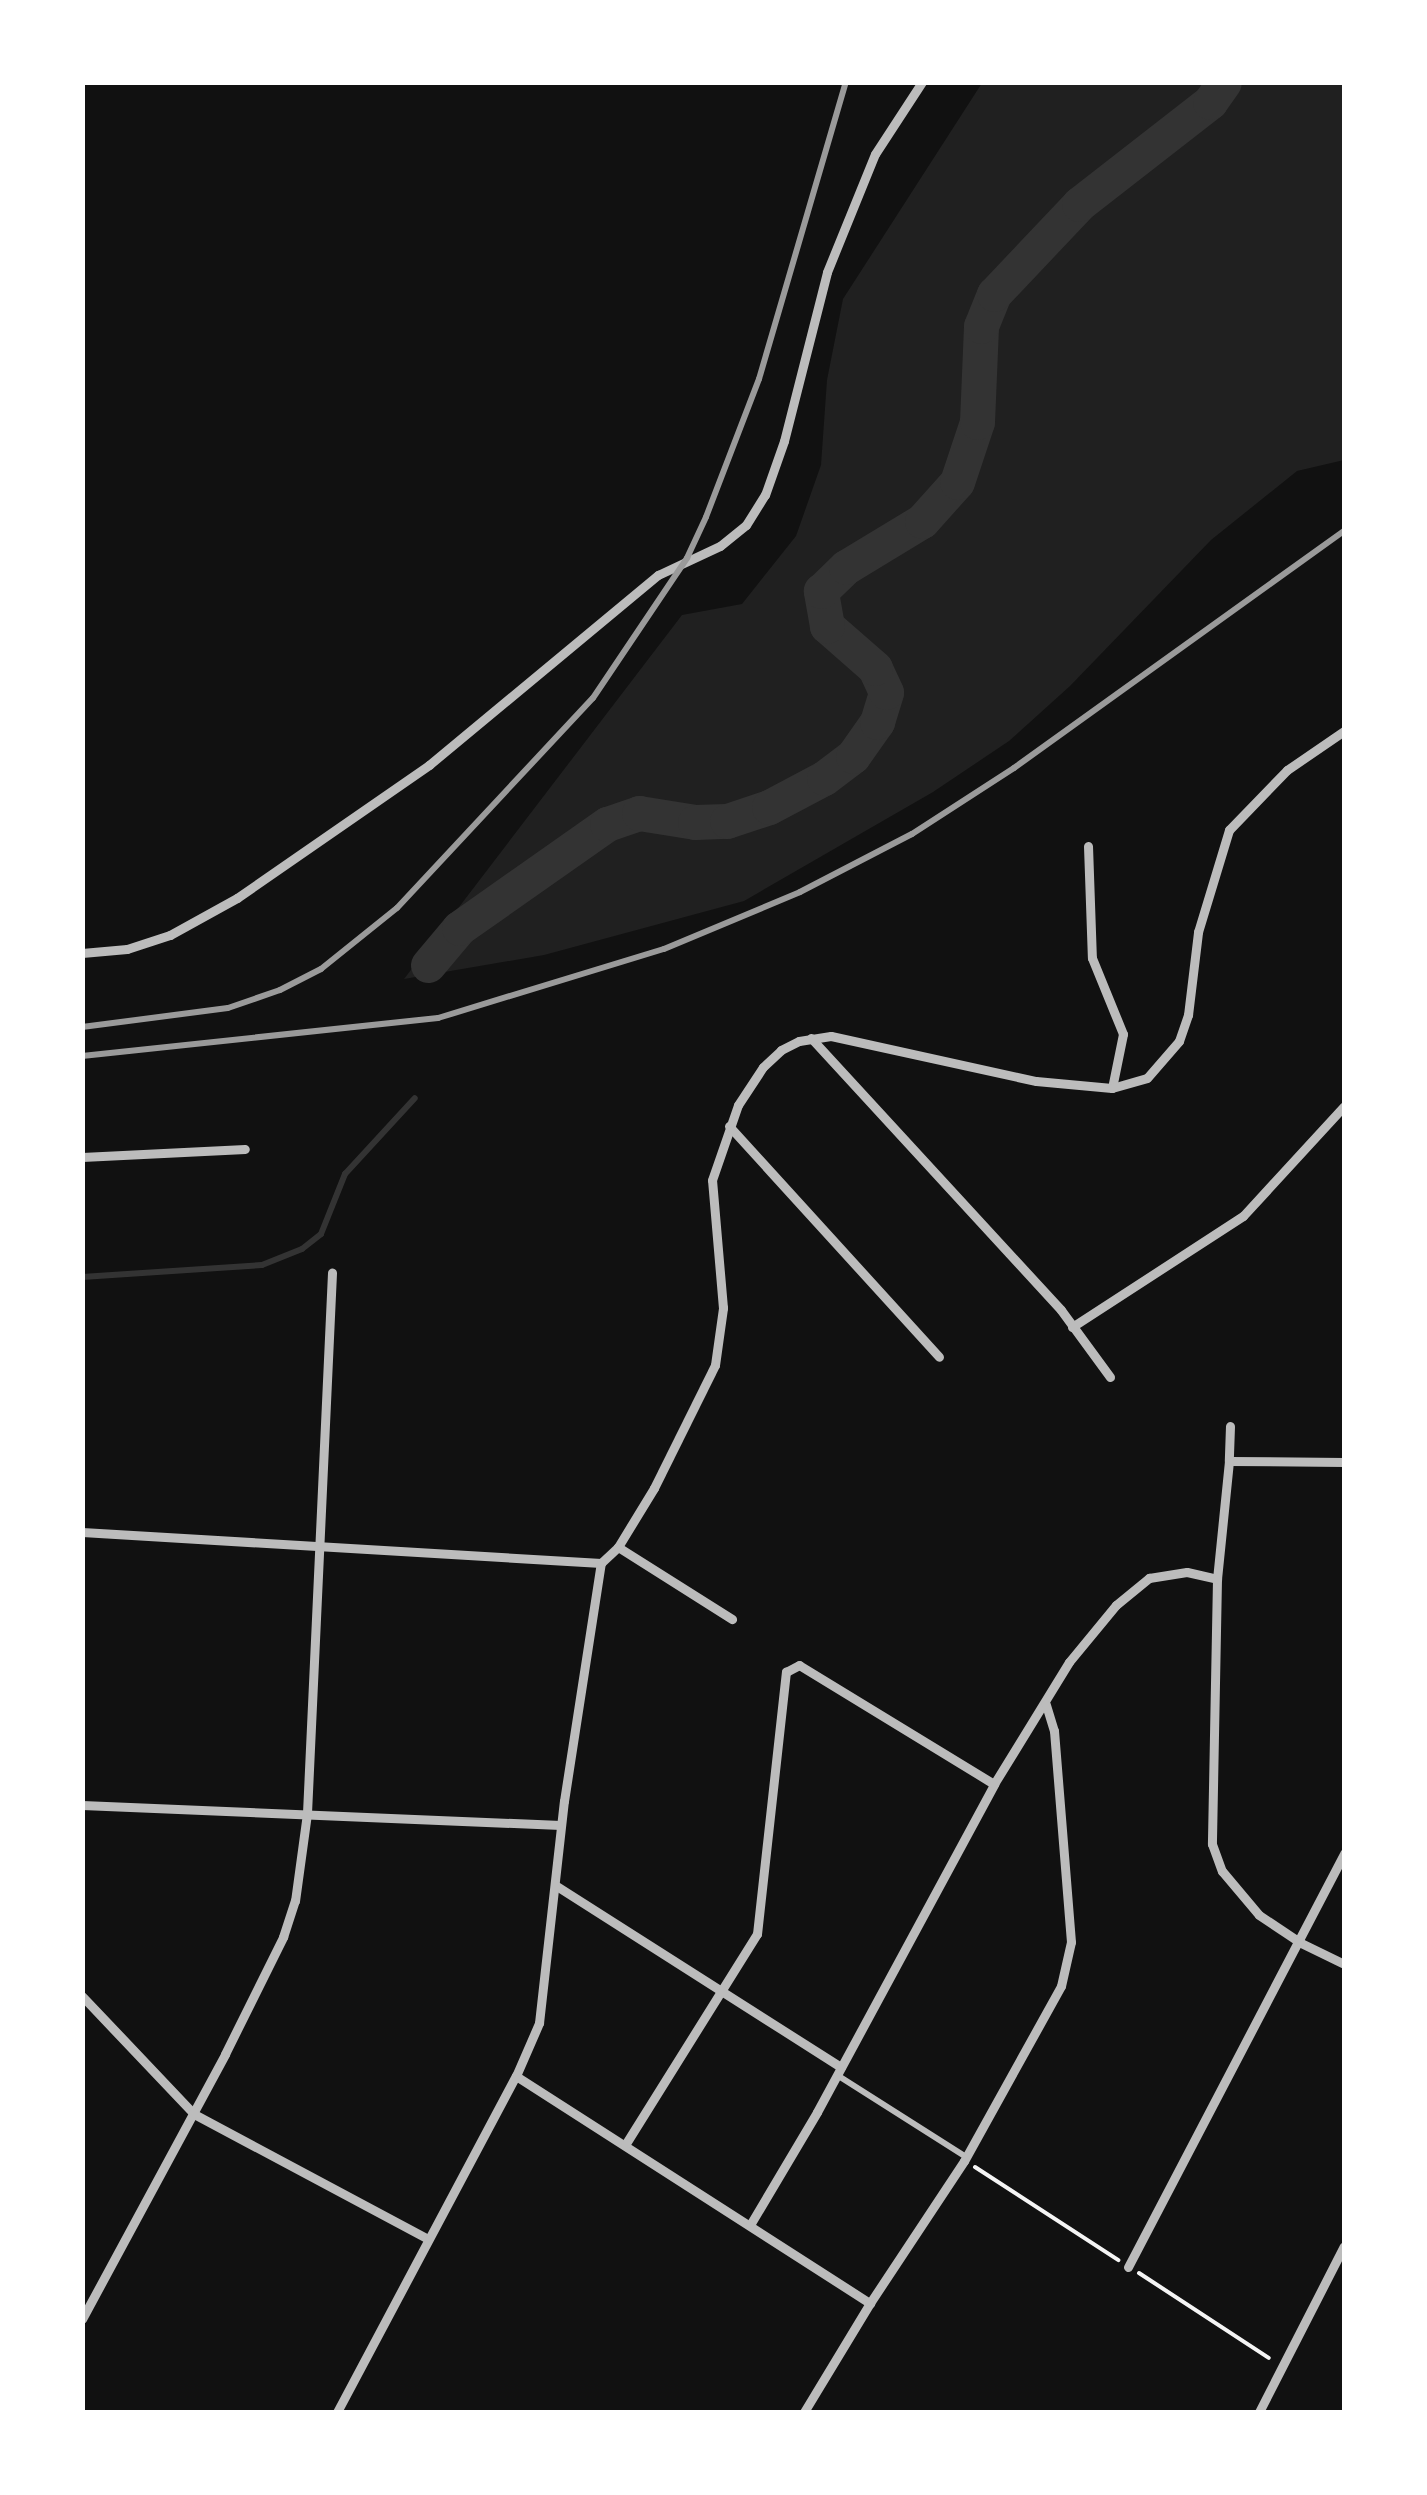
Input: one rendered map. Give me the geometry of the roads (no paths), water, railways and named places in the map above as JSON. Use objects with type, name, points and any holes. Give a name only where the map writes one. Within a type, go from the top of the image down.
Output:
[{"type":"street","points":[[82,953],[127,949],[170,935],[237,898],[430,765],[658,575],[720,546],[746,524],[765,496],[784,441],[827,272],[875,154],[922,82]]},
{"type":"street","points":[[336,2412],[516,2076],[542,2007],[561,1824],[601,1563],[618,1547],[691,1420],[715,1365],[722,1308],[712,1180],[729,1126],[763,1067],[781,1050],[811,1038],[852,1038],[1036,1081],[1112,1088],[1147,1078],[1179,1041],[1188,1015],[1198,932],[1230,830],[1251,802],[1287,770],[1344,732]]},
{"type":"street","points":[[1088,846],[1092,958],[1123,1034],[1112,1088]]},
{"type":"street","points":[[811,1038],[1072,1326],[1110,1377]]},
{"type":"street","points":[[1072,1326],[1243,1216],[1344,1106]]},
{"type":"street","points":[[729,1126],[939,1357]]},
{"type":"street","points":[[82,1158],[245,1149]]},
{"type":"street","points":[[82,2319],[194,2114],[283,1937],[300,1876],[307,1813],[332,1273]]},
{"type":"street","points":[[1230,1426],[1217,1578],[1212,1844],[1234,1888],[1260,1916],[1300,1943],[1344,1964]]},
{"type":"street","points":[[1229,1461],[1344,1462]]},
{"type":"street","points":[[82,1532],[601,1563]]},
{"type":"street","points":[[618,1547],[732,1620]]},
{"type":"street","points":[[750,2225],[839,2071],[994,1784],[1069,1662],[1116,1604],[1149,1578],[1187,1572],[1217,1578]]},
{"type":"street","points":[[625,2145],[725,1992],[757,1934],[786,1672],[799,1665],[994,1784]]},
{"type":"street","points":[[804,2412],[966,2157],[1047,2017],[1069,1957],[1065,1836],[1054,1730],[1046,1704]]},
{"type":"street","points":[[82,1805],[561,1824]]},
{"type":"street","points":[[1128,2267],[1344,1853]]},
{"type":"street","points":[[555,1886],[725,1992],[966,2157]]},
{"type":"street","points":[[82,1996],[194,2114],[426,2238]]},
{"type":"street","points":[[516,2076],[870,2303]]},
{"type":"street","points":[[1259,2412],[1344,2246]]},
{"type":"waterway","points":[[428,965],[459,928],[607,824],[639,813],[695,822],[727,821],[769,807],[824,778],[853,756],[877,722],[886,692],[875,668],[827,626],[821,591],[846,567],[922,521],[957,482],[977,422],[981,326],[994,294],[1079,204],[1210,102],[1224,82]]},
{"type":"waterway","points":[[82,1277],[262,1265],[302,1249],[321,1234],[345,1174],[415,1098]]},
{"type":"railway","points":[[82,1027],[228,1008],[280,990],[321,969],[397,908],[593,698],[687,558],[706,517],[759,379],[846,82]]},
{"type":"railway","points":[[82,1056],[438,1018],[664,949],[800,892],[912,834],[1014,768],[1344,531]]}]
